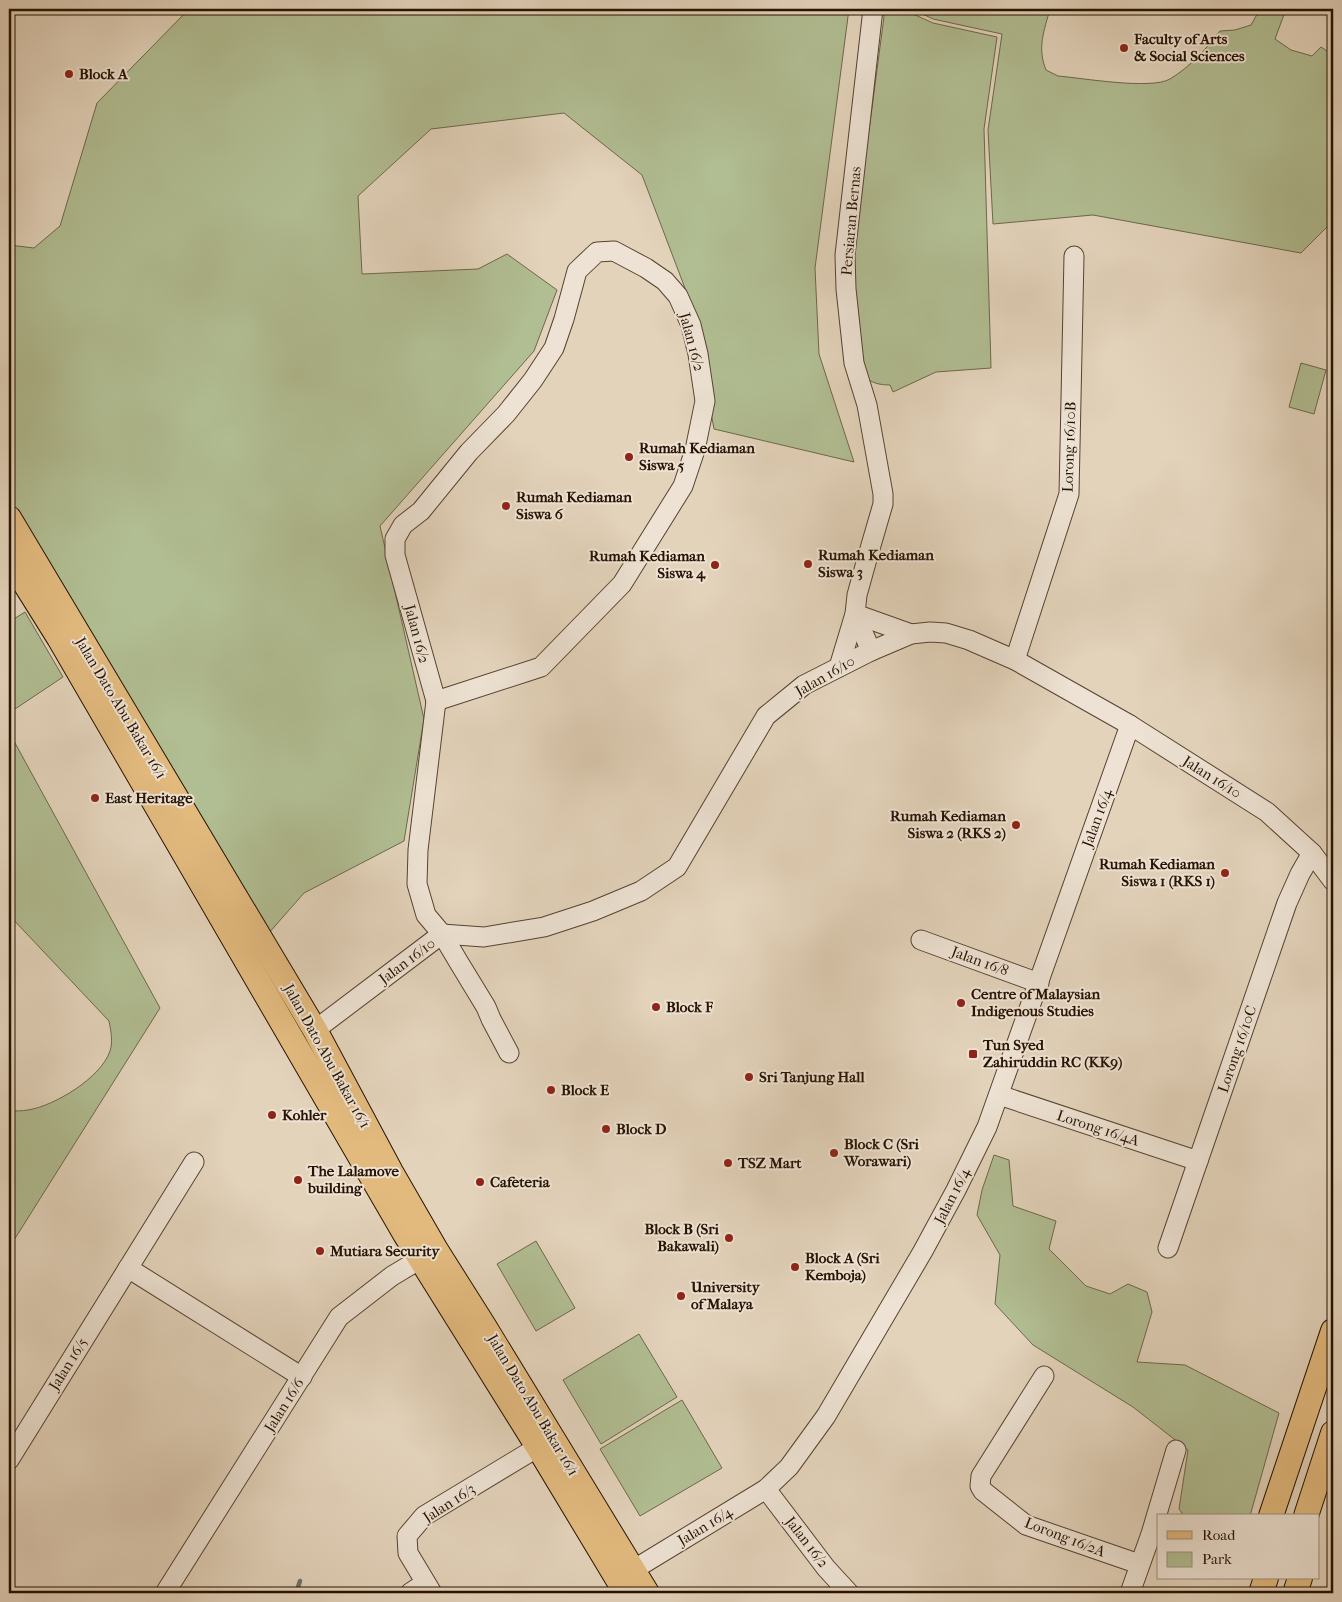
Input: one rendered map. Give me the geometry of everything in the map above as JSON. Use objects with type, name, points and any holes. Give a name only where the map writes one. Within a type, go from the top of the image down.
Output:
[{"type":"main road","name":"Jalan Dato Abu Bakar 16/1","points":[[9,518],[315,1030],[390,1172],[428,1254],[484,1326],[647,1593]]},
{"type":"main road","name":"Jalan Dato Abu Bakar 16/1","points":[[9,558],[59,638],[428,1254],[538,1447],[626,1593]]},
{"type":"main road","points":[[1272,1514],[1333,1330]]},
{"type":"main road","points":[[1288,1514],[1333,1377]]},
{"type":"main road","points":[[1307,1514],[1333,1434]]},
{"type":"main road","points":[[1320,1519],[1333,1481]]},
{"type":"main road","points":[[1245,1593],[1249,1580]]},
{"type":"main road","points":[[1261,1593],[1265,1580]]},
{"type":"main road","points":[[1280,1593],[1284,1580]]},
{"type":"main road","points":[[1295,1593],[1299,1580]]},
{"type":"street","name":"Persiaran Bernas","points":[[839,667],[883,504],[883,494],[867,405],[854,363],[846,289],[845,255],[873,9]]},
{"type":"street","name":"Jalan 16/2","points":[[436,701],[541,667],[622,584],[683,486],[695,450],[704,401],[698,354],[691,325],[678,296],[665,281],[646,268],[614,251],[597,252],[577,271],[554,348],[533,380],[506,414],[469,452],[421,510],[403,525],[395,539],[395,555],[436,701],[418,850],[417,884],[426,914],[442,934],[486,1007],[509,1052]]},
{"type":"street","name":"Lorong 16/10B","points":[[1015,660],[1069,494],[1074,256]]},
{"type":"street","points":[[854,614],[911,634]]},
{"type":"street","points":[[854,614],[871,651]]},
{"type":"street","name":"Jalan 16/10","points":[[315,1030],[442,934],[484,938],[544,927],[593,912],[641,891],[677,867],[766,716],[804,685],[871,651],[911,634],[946,633],[969,640],[1015,660],[1130,725],[1267,812],[1312,853],[1333,881]]},
{"type":"street","name":"Jalan 16/4","points":[[633,1570],[766,1489],[789,1467],[816,1430],[924,1251],[987,1127],[1130,725]]},
{"type":"street","name":"Lorong 16/10C","points":[[1168,1248],[1287,903],[1312,853]]},
{"type":"street","name":"Jalan 16/8","points":[[921,940],[1039,983]]},
{"type":"street","name":"Lorong 16/4A","points":[[999,1095],[1198,1161]]},
{"type":"street","name":"Jalan 16/5","points":[[9,1460],[194,1162]]},
{"type":"street","name":"Jalan 16/6","points":[[165,1593],[339,1317],[392,1276],[428,1254]]},
{"type":"street","points":[[128,1268],[302,1377]]},
{"type":"street","name":"Lorong 16/2A","points":[[1044,1376],[981,1476],[980,1486],[1026,1525],[1139,1564]]},
{"type":"street","name":"Jalan 16/3","points":[[422,1590],[408,1553],[407,1536],[424,1516],[538,1447]]},
{"type":"street","points":[[1130,1593],[1151,1534],[1176,1450]]},
{"type":"street","name":"Jalan 16/2","points":[[766,1489],[826,1568],[849,1593]]},
{"type":"green space","points":[[189,9],[849,9],[815,268],[819,354],[854,462],[714,429],[691,304],[642,175],[564,113],[431,129],[358,196],[362,274],[478,269],[507,254],[557,290],[534,351],[380,526],[424,719],[404,841],[304,893],[268,934],[9,510],[9,245],[34,248],[60,226],[97,103]]},
{"type":"green space","points":[[885,9],[902,9],[933,23],[997,37],[984,129],[991,368],[936,372],[893,392],[890,385],[876,383],[863,376],[850,275]]},
{"type":"green space","points":[[912,9],[1050,9],[1042,47],[1043,62],[1046,70],[1058,76],[1148,83],[1170,79],[1197,57],[1220,31],[1235,30],[1251,25],[1260,9],[1286,9],[1275,39],[1291,50],[1312,56],[1321,47],[1333,55],[1333,221],[1301,253],[1093,215],[993,224],[988,130],[1002,34],[933,19]]},
{"type":"green space","points":[[1301,363],[1326,370],[1314,414],[1289,407]]},
{"type":"green space","points":[[25,612],[63,677],[9,713],[9,622]]},
{"type":"green space","points":[[9,732],[160,1008],[9,1248],[9,1111],[26,1110],[51,1103],[75,1089],[97,1071],[105,1061],[111,1048],[112,1040],[109,1021],[9,915]]},
{"type":"green space","points":[[994,1155],[1009,1160],[1013,1206],[1056,1221],[1049,1249],[1086,1286],[1110,1294],[1128,1284],[1147,1292],[1152,1312],[1137,1362],[1185,1365],[1279,1413],[1251,1514],[1183,1514],[1179,1509],[1188,1450],[1133,1407],[1033,1345],[995,1304],[1000,1255],[977,1215],[982,1190]]},
{"type":"green space","points":[[536,1241],[575,1308],[536,1331],[497,1264]]},
{"type":"green space","points":[[639,1334],[677,1397],[601,1444],[563,1380]]},
{"type":"green space","points":[[682,1400],[722,1468],[640,1516],[600,1449]]},
{"type":"waterway","points":[[296,1593],[300,1581]]},
{"type":"place","name":"Faculty of Arts & Social Sciences","points":[[1124,48]]},
{"type":"place","name":"Block A","points":[[69,74]]},
{"type":"place","name":"Rumah Kediaman Siswa 5","points":[[629,457]]},
{"type":"place","name":"Rumah Kediaman Siswa 6","points":[[506,506]]},
{"type":"place","name":"Rumah Kediaman Siswa 3","points":[[808,564]]},
{"type":"place","name":"Rumah Kediaman Siswa 4","points":[[715,565]]},
{"type":"place","name":"East Heritage","points":[[95,798]]},
{"type":"place","name":"Rumah Kediaman Siswa 2 (RKS 2)","points":[[1016,825]]},
{"type":"place","name":"Rumah Kediaman Siswa 1 (RKS 1)","points":[[1225,873]]},
{"type":"place","name":"Centre of Malaysian Indigenous Studies","points":[[961,1003]]},
{"type":"place","name":"Block F","points":[[656,1007]]},
{"type":"place","name":"Tun Syed Zahiruddin RC (KK9)","points":[[973,1054]]},
{"type":"place","name":"Sri Tanjung Hall","points":[[749,1077]]},
{"type":"place","name":"Block E","points":[[551,1090]]},
{"type":"place","name":"Kohler","points":[[272,1115]]},
{"type":"place","name":"Block D","points":[[606,1129]]},
{"type":"place","name":"Block C (Sri Worawari)","points":[[834,1153]]},
{"type":"place","name":"TSZ Mart","points":[[728,1163]]},
{"type":"place","name":"The Lalamove building","points":[[298,1180]]},
{"type":"place","name":"Cafeteria","points":[[480,1182]]},
{"type":"place","name":"Block B (Sri Bakawali)","points":[[729,1238]]},
{"type":"place","name":"Mutiara Security","points":[[320,1251]]},
{"type":"place","name":"Block A (Sri Kemboja)","points":[[795,1267]]},
{"type":"place","name":"University of Malaya","points":[[681,1296]]}]
